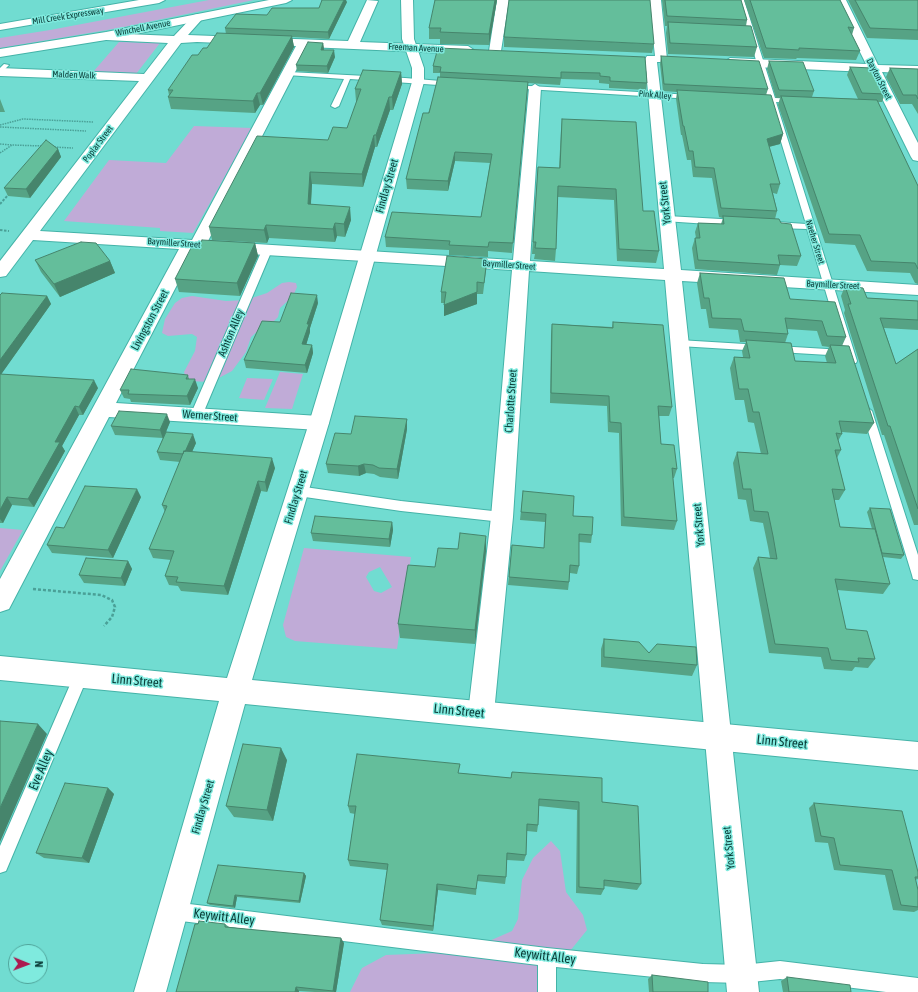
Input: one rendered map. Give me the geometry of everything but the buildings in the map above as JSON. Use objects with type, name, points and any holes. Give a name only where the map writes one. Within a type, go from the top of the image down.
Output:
[{"type":"main road","name":"Mill Creek Expressway","points":[[0,26],[159,0]]},
{"type":"main road","name":"Winchell Avenue","points":[[0,53],[106,36],[286,0]]},
{"type":"main road","name":"Findlay Street","points":[[150,992],[236,689],[319,423],[418,82],[418,68],[408,39],[407,0]]},
{"type":"main road","points":[[495,51],[503,0]]},
{"type":"main road","name":"York Street","points":[[655,0],[662,29],[649,58],[695,486],[743,983]]},
{"type":"main road","name":"Dayton Street","points":[[840,0],[874,69],[889,106],[918,157]]},
{"type":"main road","points":[[352,45],[372,1]]},
{"type":"main road","name":"Poplar Street","points":[[0,272],[176,40],[198,17]]},
{"type":"main road","name":"Freeman Avenue","points":[[106,36],[176,40],[197,38],[510,52]]},
{"type":"main road","name":"Livingston Street","points":[[0,602],[186,251],[198,244],[304,43]]},
{"type":"main road","points":[[649,58],[677,60]]},
{"type":"main road","points":[[715,62],[918,70]]},
{"type":"main road","name":"Malden Walk","points":[[2,70],[148,78]]},
{"type":"main road","name":"Charlotte Street","points":[[481,713],[502,517],[535,88]]},
{"type":"main road","name":"Baymiller Street","points":[[29,235],[198,244],[267,250],[672,276],[918,290]]},
{"type":"main road","name":"Werner Street","points":[[102,409],[319,423]]},
{"type":"main road","name":"Linn Street","points":[[0,668],[236,689],[918,756]]},
{"type":"lane","name":"Naeher Street","points":[[742,0],[748,32],[761,64],[854,368]]},
{"type":"lane","points":[[289,74],[458,85]]},
{"type":"lane","points":[[336,106],[348,77]]},
{"type":"lane","name":"Pink Alley","points":[[504,87],[705,97]]},
{"type":"lane","points":[[749,99],[802,102]]},
{"type":"lane","points":[[667,220],[747,224]]},
{"type":"lane","points":[[770,225],[810,227]]},
{"type":"lane","name":"Ashton Alley","points":[[196,416],[267,250]]},
{"type":"lane","points":[[679,343],[849,353]]},
{"type":"lane","points":[[864,399],[918,574]]},
{"type":"lane","points":[[298,491],[336,495],[401,506],[502,517]]},
{"type":"lane","name":"Eve Alley","points":[[0,865],[81,676]]},
{"type":"lane","name":"Keywitt Alley","points":[[173,911],[548,957],[703,973],[743,983],[780,970],[918,987]]},
{"type":"lane","points":[[546,992],[548,957]]},
{"type":"path","points":[[0,126],[23,119],[94,122]]},
{"type":"path","points":[[0,126],[87,131]]},
{"type":"path","points":[[0,144],[75,148]]},
{"type":"path","points":[[0,153],[12,145]]},
{"type":"path","points":[[0,204],[10,192]]},
{"type":"path","points":[[29,588],[101,595],[112,600],[115,607],[112,617],[104,626]]},
{"type":"shaded area","points":[[209,0],[254,0],[119,28],[0,48],[0,38]]},
{"type":"shaded area","points":[[119,42],[160,43],[136,74],[93,72]]},
{"type":"shaded area","points":[[194,126],[252,128],[193,233],[160,231],[160,228],[64,221],[109,160],[166,163]]},
{"type":"shaded area","points":[[282,283],[296,283],[297,287],[293,296],[280,308],[278,317],[274,321],[261,328],[251,337],[246,352],[232,371],[211,382],[187,381],[184,372],[195,351],[197,337],[192,334],[168,336],[162,333],[165,319],[175,303],[182,298],[192,296],[226,301],[246,300],[267,293]]},
{"type":"shaded area","points":[[280,372],[303,374],[292,409],[265,408]]},
{"type":"shaded area","points":[[247,378],[273,379],[264,400],[239,398]]},
{"type":"shaded area","points":[[0,528],[23,530],[0,571]]},
{"type":"shaded area","points":[[304,548],[411,557],[397,649],[295,641],[286,637],[283,625]],"holes":[[[380,567],[392,587],[381,593],[374,591],[366,577],[369,572]]]},
{"type":"shaded area","points":[[551,841],[560,851],[566,892],[583,915],[587,930],[553,972],[552,992],[350,992],[362,968],[386,955],[464,952],[512,931],[518,919],[522,880],[533,858]]}]
